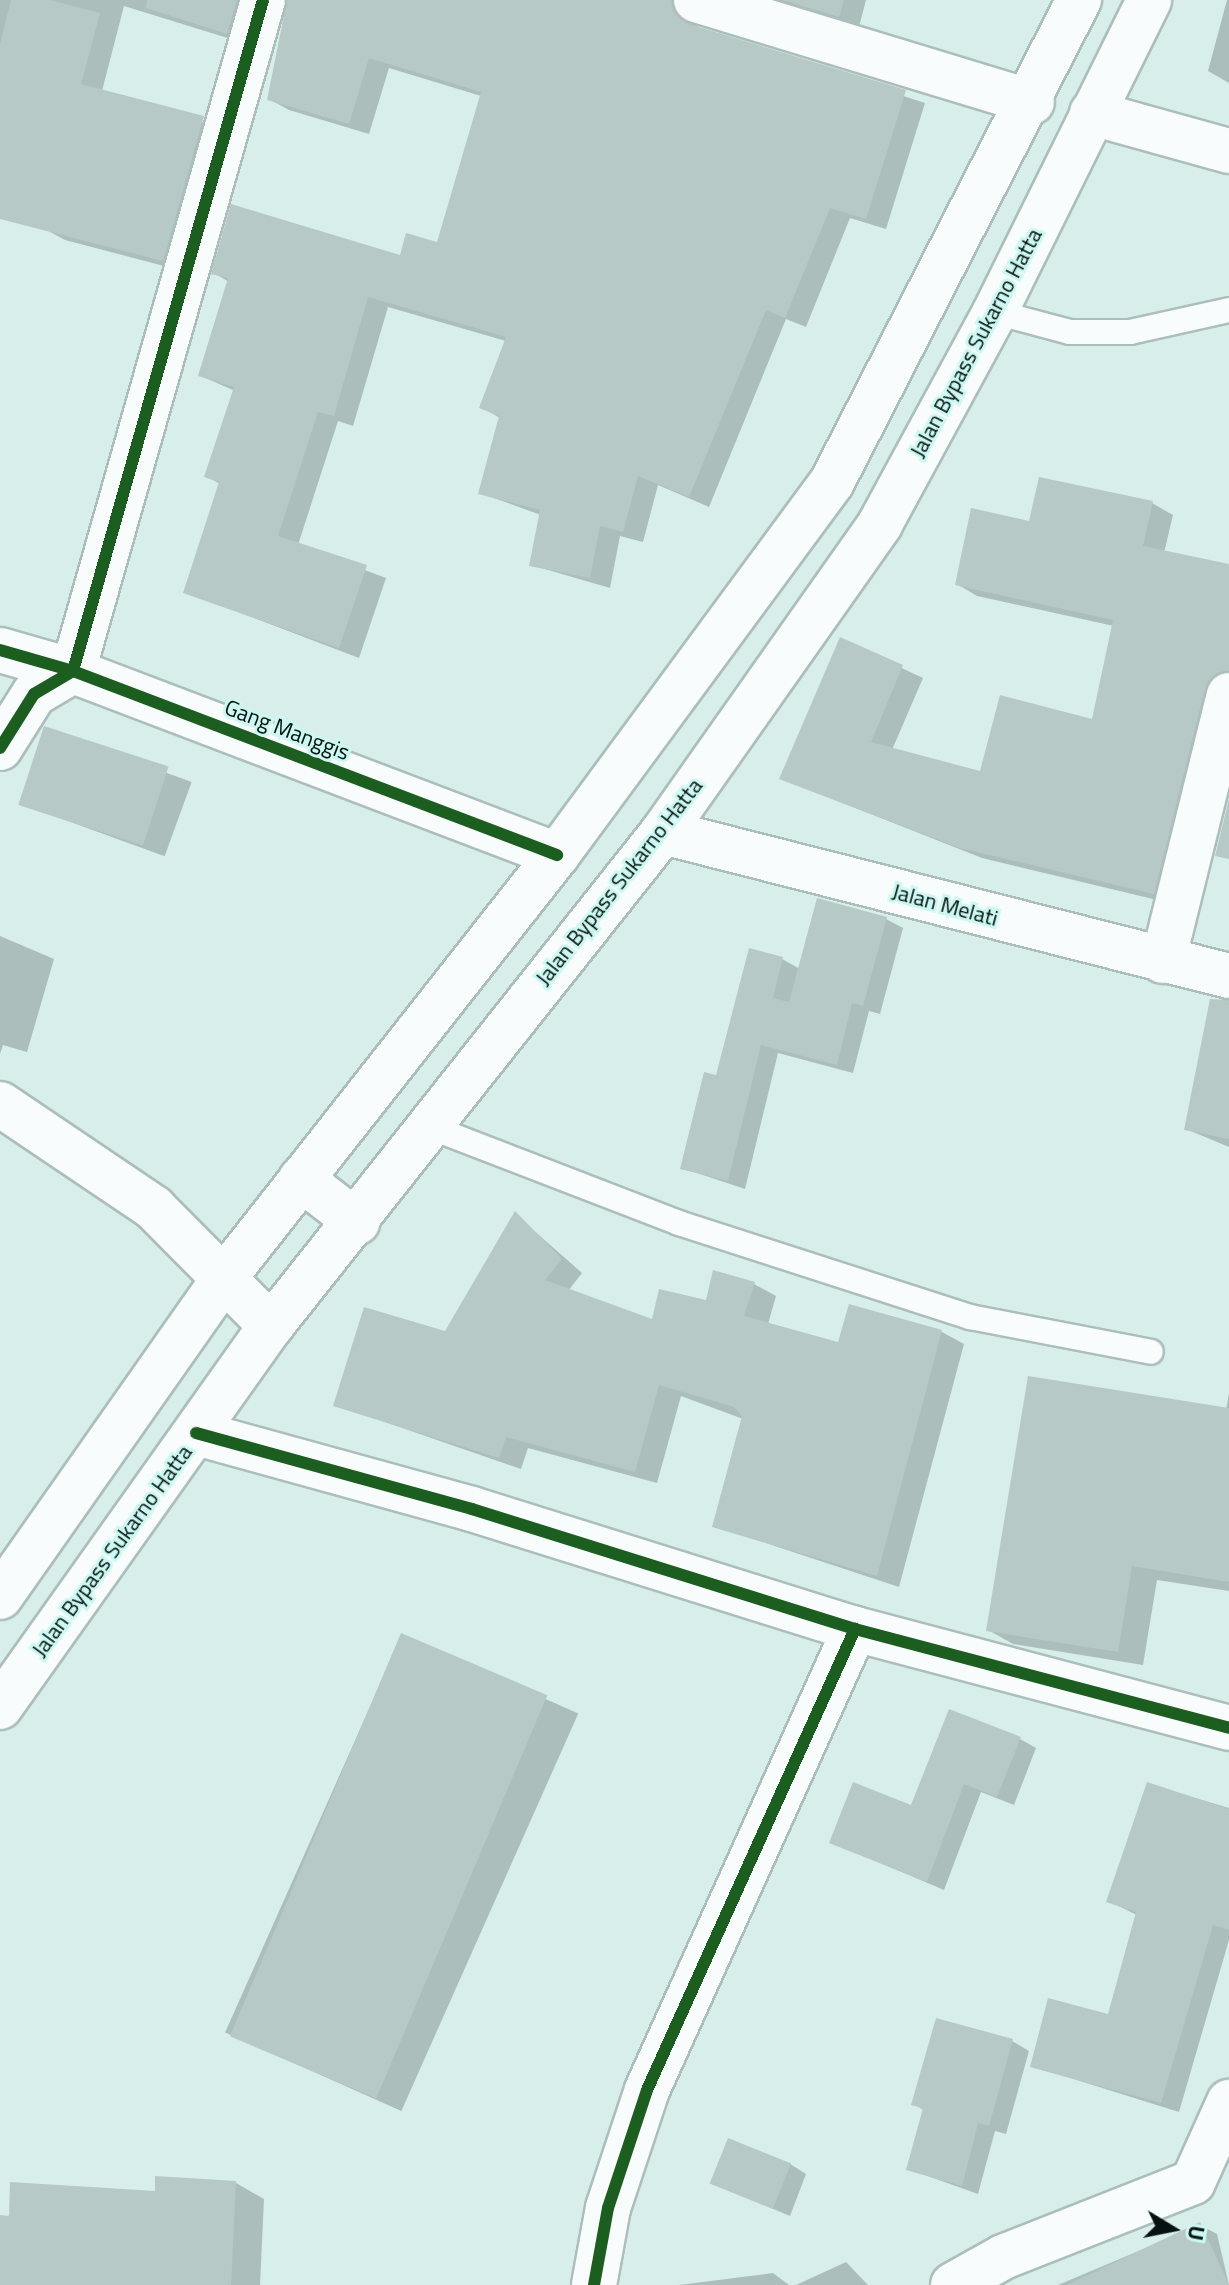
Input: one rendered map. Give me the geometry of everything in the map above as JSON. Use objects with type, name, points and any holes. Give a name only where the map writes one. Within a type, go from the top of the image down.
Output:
[{"type":"main road","points":[[0,748],[34,694],[73,671],[263,0]]},
{"type":"main road","points":[[696,0],[1032,102]]},
{"type":"main road","points":[[0,1597],[224,1278],[557,855],[832,482],[1032,102],[1079,0]]},
{"type":"main road","name":"Jalan Bypass Sukarno Hatta","points":[[0,1707],[271,1326],[433,1128],[663,832],[880,524],[995,312],[1149,0]]},
{"type":"main road","points":[[1092,113],[1229,151]]},
{"type":"main road","name":"Gang Manggis","points":[[0,650],[73,671],[557,855]]},
{"type":"main road","points":[[1163,961],[1229,695]]},
{"type":"main road","name":"Jalan Melati","points":[[663,832],[1229,976]]},
{"type":"main road","points":[[0,1104],[154,1208],[271,1326]]},
{"type":"main road","points":[[301,1179],[357,1222]]},
{"type":"main road","points":[[196,1433],[472,1509],[855,1629],[1229,1728]]},
{"type":"main road","points":[[594,2285],[608,2208],[653,2075],[794,1777],[855,1629]]},
{"type":"main road","points":[[953,2285],[1003,2257],[1193,2182],[1229,2102]]},
{"type":"lane","points":[[995,312],[1070,332],[1115,332],[1229,310]]},
{"type":"lane","points":[[433,1128],[679,1223],[970,1317],[1151,1352]]},
{"type":"building","points":[[11,0],[50,0],[100,13],[81,84],[204,116],[163,261],[0,219],[0,44]]},
{"type":"building","points":[[147,0],[237,0],[227,34],[146,8]]},
{"type":"building","points":[[287,0],[672,0],[689,24],[906,90],[866,219],[830,208],[785,318],[766,310],[689,497],[638,476],[623,532],[600,526],[590,578],[529,566],[540,510],[478,494],[499,416],[479,408],[506,337],[368,297],[334,416],[318,412],[278,536],[367,565],[339,648],[183,593],[219,482],[204,477],[234,387],[198,376],[228,278],[211,274],[231,204],[400,255],[406,233],[437,242],[481,92],[369,58],[349,124],[267,100]]},
{"type":"building","points":[[782,0],[844,0],[839,17]]},
{"type":"building","points":[[1039,477],[1153,501],[1143,546],[1229,564],[1229,671],[1205,689],[1154,894],[960,848],[779,779],[840,637],[903,665],[871,742],[980,771],[1000,695],[1092,719],[1113,620],[955,585],[971,508],[1029,521]]},
{"type":"building","points":[[44,726],[169,766],[143,845],[18,805]]},
{"type":"building","points":[[1229,799],[1229,859],[1215,856]]},
{"type":"building","points":[[817,898],[887,917],[863,1006],[852,1003],[837,1065],[761,1045],[728,1181],[680,1169],[704,1072],[716,1075],[749,948],[783,957],[773,998],[789,1002]]},
{"type":"building","points":[[1210,999],[1229,1000],[1229,1139],[1184,1130]]},
{"type":"building","points":[[515,1211],[562,1259],[545,1280],[652,1319],[659,1289],[706,1300],[713,1270],[755,1282],[744,1316],[838,1342],[849,1304],[942,1330],[877,1576],[712,1527],[742,1416],[734,1407],[659,1385],[635,1472],[506,1437],[499,1458],[333,1406],[364,1307],[445,1331]]},
{"type":"building","points":[[1028,1376],[1229,1408],[1229,1582],[1132,1566],[1118,1652],[986,1631]]},
{"type":"building","points":[[401,1633],[547,1695],[376,2098],[230,2036]]},
{"type":"building","points":[[949,1709],[1021,1737],[997,1797],[964,1784],[927,1882],[829,1843],[853,1782],[911,1805]]},
{"type":"building","points":[[1147,1782],[1229,1809],[1229,1930],[1213,1925],[1161,2103],[1030,2067],[1048,1998],[1108,2014],[1136,1912],[1106,1902]]},
{"type":"building","points":[[936,2018],[1013,2039],[989,2126],[978,2123],[962,2186],[906,2170],[923,2108],[911,2105]]},
{"type":"building","points":[[728,2138],[791,2163],[773,2209],[710,2183]]},
{"type":"building","points":[[155,2176],[236,2181],[231,2285],[0,2285],[0,2215],[9,2216],[10,2182],[155,2191]]},
{"type":"building","points":[[1200,2222],[1229,2285],[1067,2285]]},
{"type":"cycle path","points":[[0,748],[34,694],[73,671],[263,0]]},
{"type":"cycle path","points":[[0,650],[73,671],[557,855]]},
{"type":"cycle path","points":[[196,1433],[472,1509],[855,1629],[1229,1728]]},
{"type":"cycle path","points":[[594,2285],[608,2208],[647,2090],[855,1629]]}]
